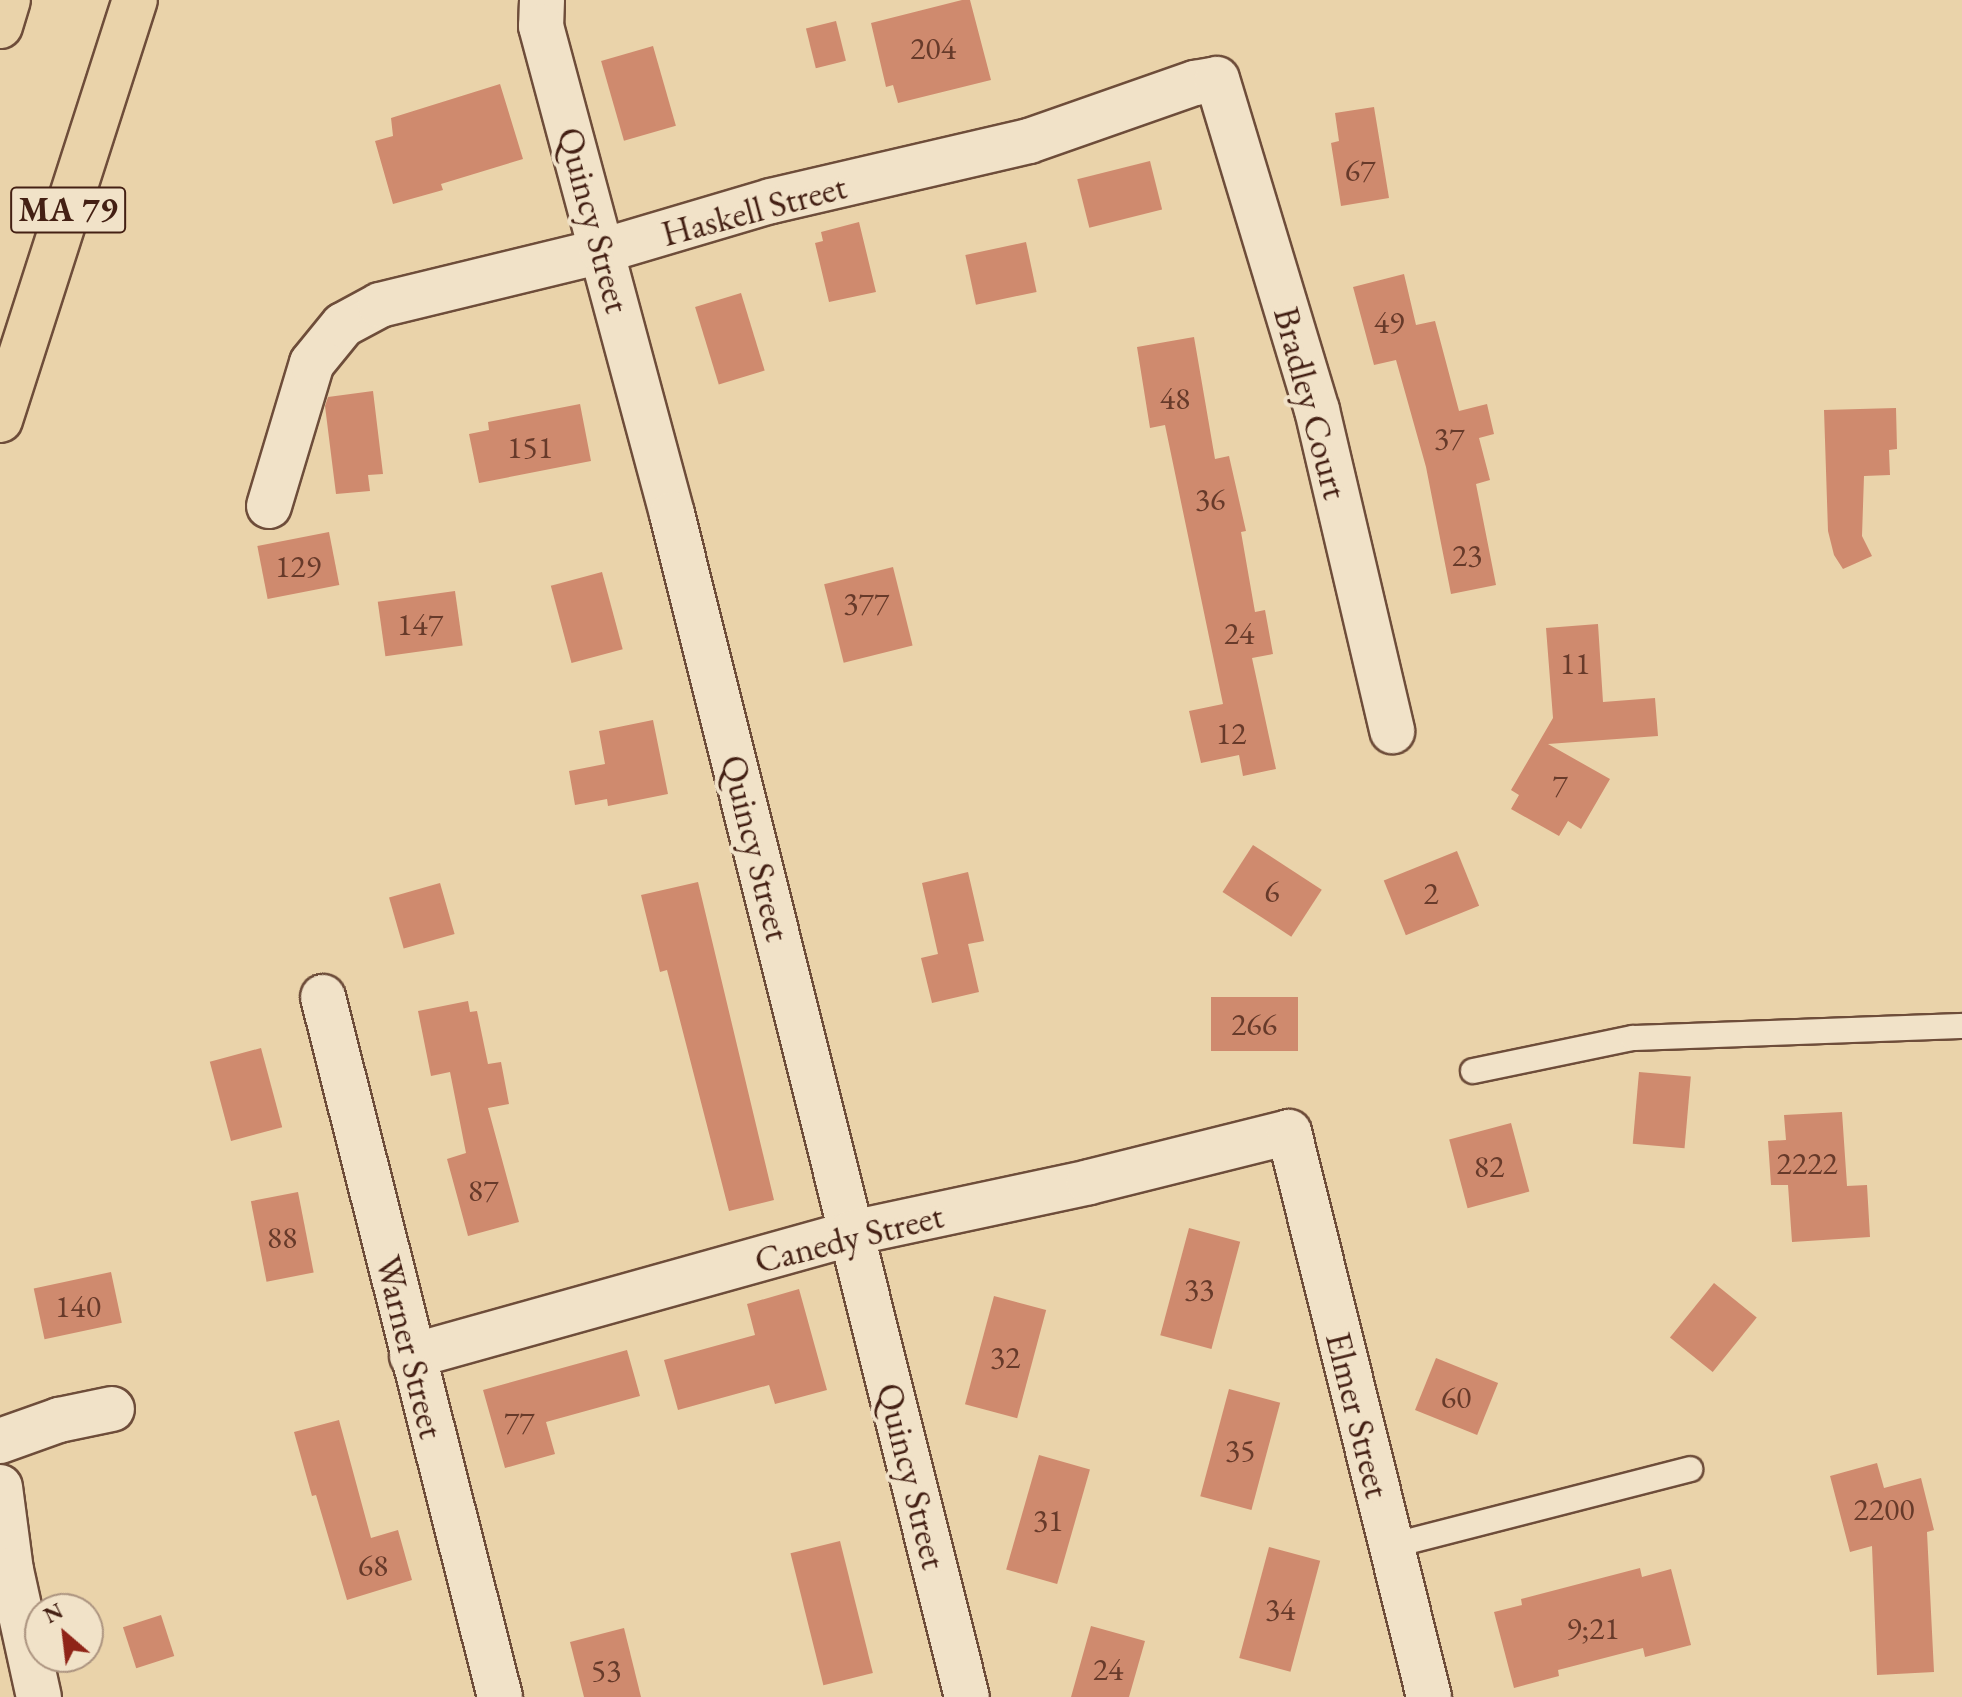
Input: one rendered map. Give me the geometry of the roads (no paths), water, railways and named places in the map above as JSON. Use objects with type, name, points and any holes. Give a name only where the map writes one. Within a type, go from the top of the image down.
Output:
[{"type":"highway","points":[[0,26],[8,0]]},
{"type":"highway","name":"MA 79","points":[[0,420],[135,0]]},
{"type":"street","name":"Quincy Street","points":[[542,0],[541,26],[602,251],[967,1697]]},
{"type":"street","name":"Haskell Street","points":[[269,506],[312,363],[343,325],[380,305],[602,251],[771,201],[1029,141],[1195,83],[1217,79]]},
{"type":"street","name":"Bradley Court","points":[[1217,79],[1317,410],[1392,731]]},
{"type":"street","name":"Warner Street","points":[[323,997],[500,1697]]},
{"type":"street","name":"Canedy Street","points":[[412,1356],[852,1233],[1089,1182],[1289,1132]]},
{"type":"street","name":"Elmer Street","points":[[1289,1132],[1429,1697]]},
{"type":"street","points":[[0,1441],[59,1420],[112,1409]]},
{"type":"street","points":[[0,1487],[11,1570],[39,1697]]},
{"type":"lane","points":[[1473,1071],[1633,1038],[1962,1026]]},
{"type":"lane","points":[[1391,1546],[1690,1469]]}]
